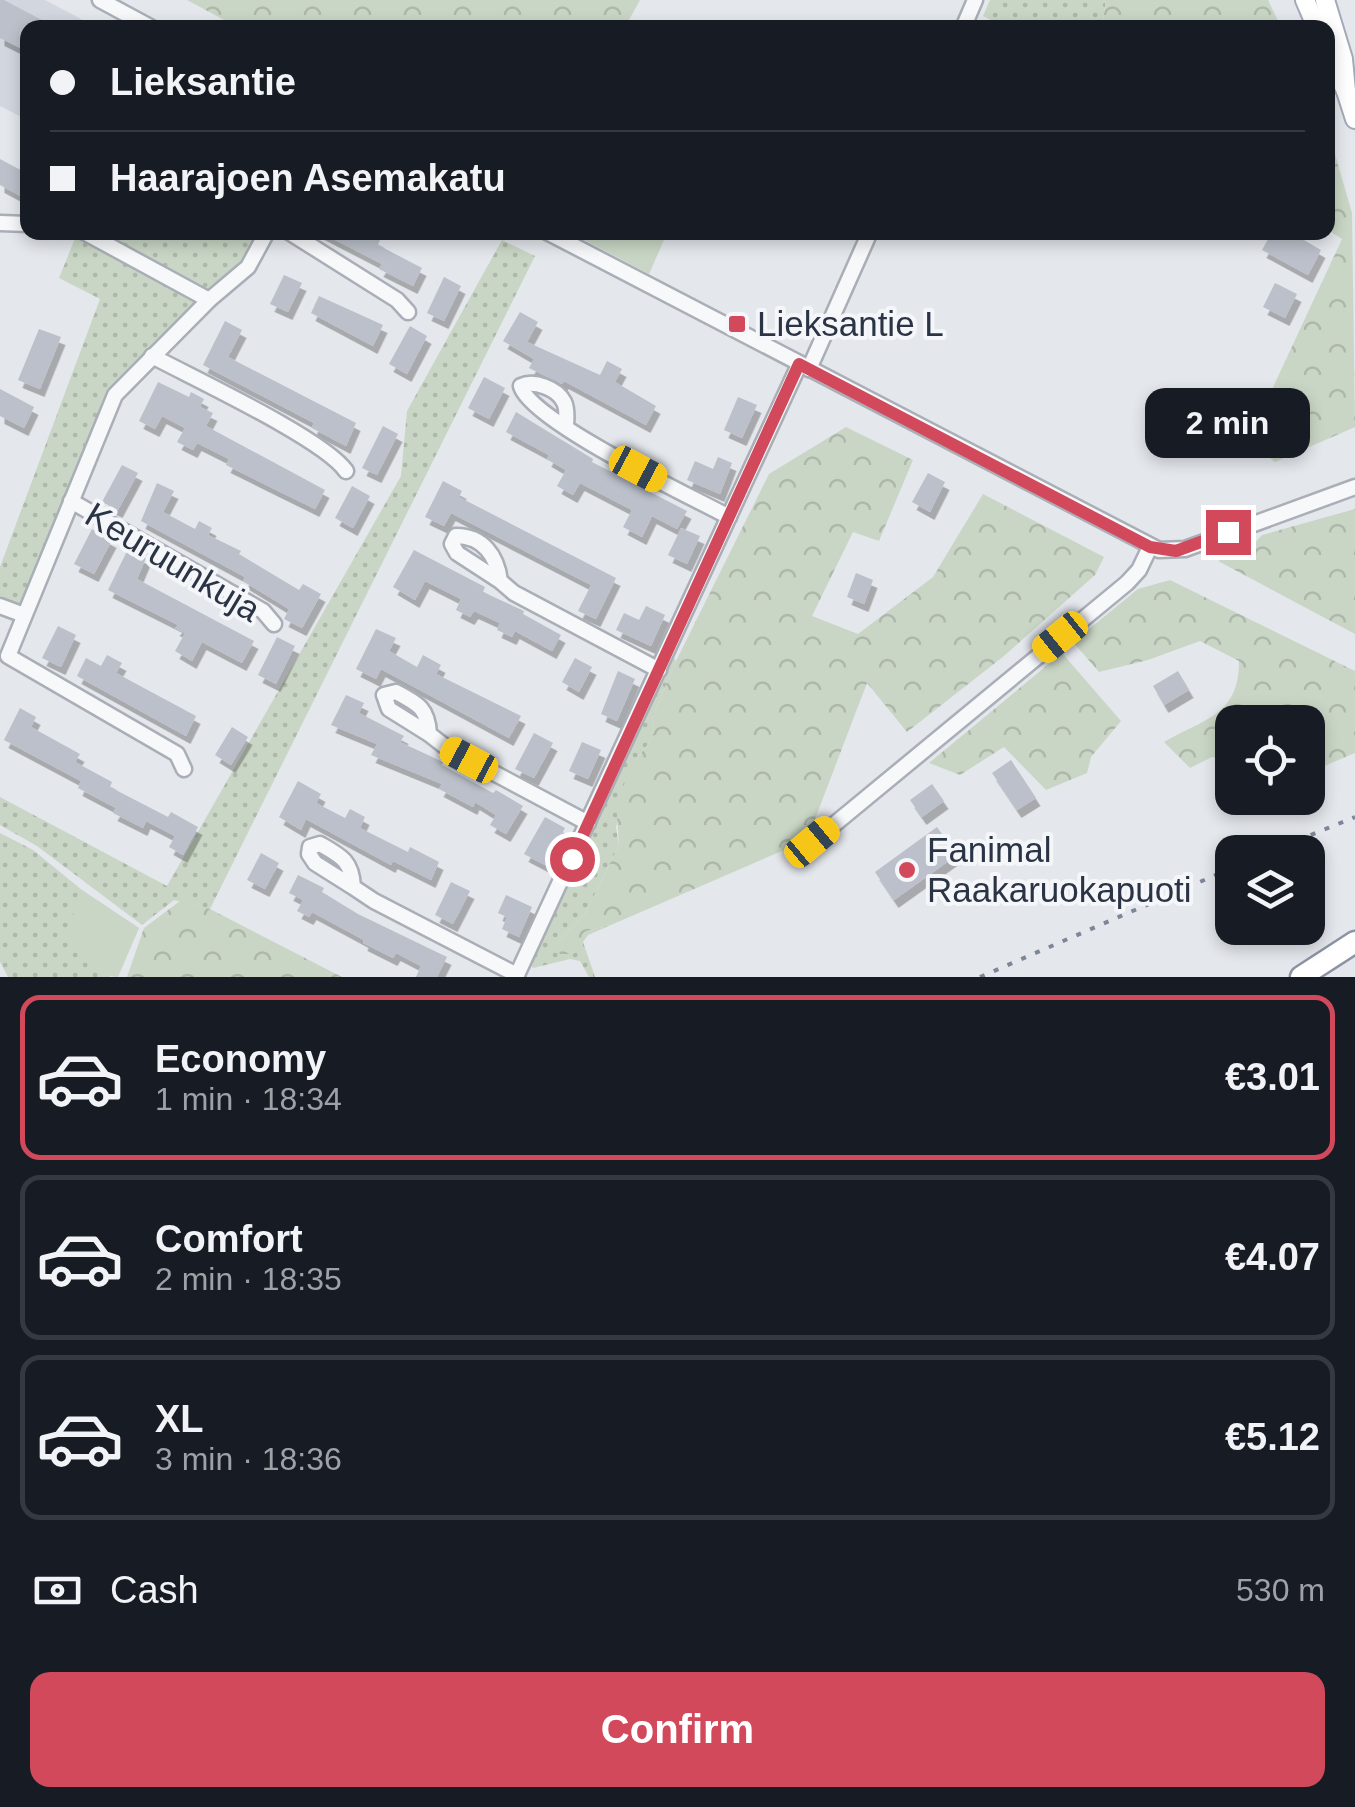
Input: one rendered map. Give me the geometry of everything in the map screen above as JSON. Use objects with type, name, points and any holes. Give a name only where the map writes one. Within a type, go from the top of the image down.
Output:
[{"type":"highway","points":[[1301,977],[1355,942]]},
{"type":"main road","points":[[1337,0],[1336,55],[1355,119]]},
{"type":"street","points":[[100,0],[137,20]]},
{"type":"street","points":[[99,240],[209,300]]},
{"type":"street","points":[[184,770],[177,754],[8,656],[115,394],[209,300],[248,267],[263,240]]},
{"type":"street","points":[[302,240],[397,300],[408,312]]},
{"type":"street","points":[[563,240],[1159,550],[1185,549],[1355,487]]},
{"type":"street","points":[[353,887],[517,976],[729,517],[866,240]]},
{"type":"street","points":[[152,356],[292,432],[338,460],[346,471]]},
{"type":"street","points":[[566,427],[729,517]]},
{"type":"street","name":"Keuruunkuja","points":[[71,501],[263,612],[274,624]]},
{"type":"street","points":[[808,846],[1128,583],[1150,547]]},
{"type":"street","points":[[500,581],[556,616],[659,670]]},
{"type":"street","points":[[0,606],[24,616]]},
{"type":"street","points":[[430,734],[448,748],[588,823]]},
{"type":"shaded area","points":[[0,0],[45,0],[83,20],[20,20],[20,116],[0,106]]},
{"type":"green space","points":[[187,0],[640,0],[629,20],[224,20]]},
{"type":"green space","points":[[990,0],[1106,0],[1103,20],[991,20],[983,16]]},
{"type":"green space","points":[[1106,0],[1268,0],[1278,20],[1103,20]]},
{"type":"green space","points":[[1335,154],[1352,213],[1355,427],[1275,462],[1248,441],[1342,239],[1335,234]]},
{"type":"green space","points":[[74,240],[84,240],[199,300],[108,390],[22,610],[0,602],[0,567],[100,299],[59,278]]},
{"type":"green space","points":[[108,240],[256,240],[243,265],[209,294]]},
{"type":"green space","points":[[502,240],[535,256],[210,909],[174,900],[142,925],[37,846],[0,825],[0,797],[167,886],[401,476],[407,411]]},
{"type":"green space","points":[[584,240],[664,240],[649,274]]},
{"type":"green space","points":[[846,427],[913,460],[879,541],[853,532],[812,616],[858,634],[933,577],[983,494],[1104,557],[1095,575],[1004,656],[907,732],[867,683],[807,840],[611,925],[586,931],[574,954],[560,954],[556,944],[585,914],[619,845],[616,801],[636,760],[654,736],[652,718],[676,661],[769,474]]},
{"type":"green space","points":[[1355,509],[1355,634],[1218,561],[1251,547],[1262,535]]},
{"type":"green space","points":[[1170,580],[1355,671],[1355,753],[1325,766],[1325,705],[1225,705],[1238,679],[1239,661],[1200,641],[1099,672],[1073,642],[1138,589]]},
{"type":"green space","points":[[1062,653],[1121,721],[1091,757],[1087,773],[1046,790],[1004,747],[960,775],[929,763]]},
{"type":"green space","points":[[673,656],[676,661],[652,718],[654,736],[636,760],[616,827],[619,845],[585,914],[556,944],[578,943],[586,931],[611,925],[588,935],[583,942],[595,977],[589,977],[580,961],[570,959],[533,968],[529,963]]},
{"type":"green space","points":[[1215,714],[1215,758],[1190,768],[1164,742]]},
{"type":"green space","points":[[0,833],[33,850],[82,890],[90,966],[111,977],[8,977],[0,962]]},
{"type":"green space","points":[[82,890],[139,928],[118,977],[90,966],[73,941],[72,920]]},
{"type":"green space","points":[[180,901],[210,909],[342,977],[127,977],[144,928]]},
{"type":"building","points":[[0,0],[42,20],[20,20],[20,48],[0,38]]},
{"type":"building","points":[[0,159],[20,170],[20,196],[0,185]]},
{"type":"building","points":[[336,240],[380,240],[378,245],[422,268],[413,286],[379,269],[382,264]]},
{"type":"building","points":[[1268,240],[1304,240],[1321,250],[1308,275],[1262,250]]},
{"type":"building","points":[[284,275],[302,283],[288,312],[270,304]]},
{"type":"building","points":[[444,277],[461,286],[444,321],[427,313]]},
{"type":"building","points":[[1275,283],[1297,294],[1285,318],[1263,307]]},
{"type":"building","points":[[319,296],[383,325],[373,346],[311,313]]},
{"type":"building","points":[[520,312],[538,322],[527,342],[600,375],[607,361],[622,369],[615,382],[656,406],[646,425],[564,381],[562,384],[529,368],[534,359],[503,341]]},
{"type":"building","points":[[225,321],[242,330],[228,357],[356,423],[346,446],[312,428],[314,423],[203,365]]},
{"type":"building","points":[[410,326],[427,336],[407,374],[389,364]]},
{"type":"building","points":[[39,329],[61,337],[40,389],[18,380]]},
{"type":"building","points":[[484,377],[505,388],[489,419],[468,408]]},
{"type":"building","points":[[158,382],[189,397],[191,392],[204,399],[200,407],[213,413],[206,426],[325,490],[315,509],[226,465],[229,459],[197,443],[193,450],[177,442],[185,428],[162,416],[155,429],[139,421]]},
{"type":"building","points":[[0,389],[34,407],[24,428],[0,416]]},
{"type":"building","points":[[738,397],[757,405],[742,438],[724,430]]},
{"type":"building","points":[[516,412],[593,459],[592,462],[687,511],[677,529],[652,516],[642,537],[623,527],[632,510],[580,483],[573,495],[557,486],[566,470],[547,459],[549,455],[506,432]]},
{"type":"building","points":[[383,426],[398,434],[377,475],[362,468]]},
{"type":"building","points":[[718,457],[732,463],[720,494],[687,480],[695,461],[713,469]]},
{"type":"building","points":[[122,465],[138,473],[118,510],[102,502]]},
{"type":"building","points":[[928,473],[945,482],[930,512],[912,502]]},
{"type":"building","points":[[443,481],[462,491],[459,497],[616,578],[596,619],[578,611],[591,585],[451,513],[444,526],[425,517]]},
{"type":"building","points":[[157,483],[174,491],[163,512],[195,529],[199,521],[212,528],[208,535],[241,551],[239,554],[299,590],[303,584],[321,594],[302,628],[284,619],[289,609],[243,581],[245,577],[141,521]]},
{"type":"building","points":[[352,486],[370,496],[353,528],[335,518]]},
{"type":"building","points":[[681,528],[700,536],[687,564],[668,555]]},
{"type":"building","points":[[92,529],[112,540],[94,574],[74,564]]},
{"type":"building","points":[[128,549],[146,558],[137,579],[254,641],[242,663],[202,642],[192,661],[175,651],[185,633],[175,628],[178,625],[108,590]]},
{"type":"building","points":[[414,550],[485,587],[483,592],[524,611],[523,614],[561,635],[552,651],[515,631],[512,637],[497,630],[500,623],[474,611],[470,617],[456,610],[461,599],[425,581],[415,600],[393,587]]},
{"type":"building","points":[[856,573],[873,580],[864,604],[847,597]]},
{"type":"building","points":[[646,606],[665,615],[651,646],[616,630],[624,613],[639,620]]},
{"type":"building","points":[[58,626],[76,635],[61,667],[42,658]]},
{"type":"building","points":[[376,629],[396,638],[389,651],[417,667],[423,655],[441,665],[436,674],[521,716],[509,738],[381,669],[376,679],[356,669]]},
{"type":"building","points":[[277,637],[295,646],[276,684],[258,675]]},
{"type":"building","points":[[107,655],[122,663],[116,673],[196,716],[186,736],[77,676],[86,658],[101,666]]},
{"type":"building","points":[[575,658],[592,667],[579,692],[562,682]]},
{"type":"building","points":[[618,671],[635,679],[617,721],[601,714]]},
{"type":"building","points":[[1178,671],[1189,690],[1164,705],[1153,686]]},
{"type":"building","points":[[346,695],[364,703],[359,713],[404,736],[400,742],[523,806],[506,834],[490,825],[496,815],[475,802],[473,807],[439,789],[442,784],[371,755],[377,744],[331,725]]},
{"type":"building","points":[[20,708],[36,717],[31,727],[80,754],[75,762],[112,782],[110,787],[168,817],[171,812],[198,827],[183,855],[169,847],[175,836],[146,821],[143,828],[113,813],[116,808],[78,788],[81,781],[4,740]]},
{"type":"building","points":[[232,727],[248,737],[231,765],[215,755]]},
{"type":"building","points":[[534,733],[553,743],[534,778],[515,769]]},
{"type":"building","points":[[582,742],[601,750],[588,779],[569,771]]},
{"type":"building","points":[[1011,760],[1036,798],[1017,810],[992,773]]},
{"type":"building","points":[[298,781],[321,794],[316,803],[345,818],[350,809],[365,817],[360,828],[408,852],[410,847],[439,862],[431,880],[393,861],[391,865],[306,819],[301,830],[279,817]]},
{"type":"building","points":[[932,784],[944,801],[922,817],[910,800]]},
{"type":"building","points":[[545,817],[565,828],[545,865],[524,854]]},
{"type":"building","points":[[937,827],[957,855],[894,900],[875,872]]},
{"type":"building","points":[[261,853],[279,863],[265,889],[247,880]]},
{"type":"building","points":[[298,875],[324,888],[322,892],[358,914],[447,957],[437,977],[416,977],[421,966],[396,953],[393,958],[312,912],[309,917],[297,911],[303,900],[289,893]]},
{"type":"building","points":[[451,882],[470,891],[453,924],[435,915]]},
{"type":"building","points":[[506,895],[532,907],[519,937],[502,929],[507,917],[498,913]]},
{"type":"railway","points":[[1311,835],[1355,817]]},
{"type":"railway","points":[[980,977],[1215,875]]},
{"type":"place","name":"Lieksantie L","points":[[737,324]]},
{"type":"place","name":"Fanimal Raakaruokapuoti","points":[[907,870]]},
{"type":"route","points":[[572,859],[799,364],[1150,547],[1176,551],[1228,532]]}]
